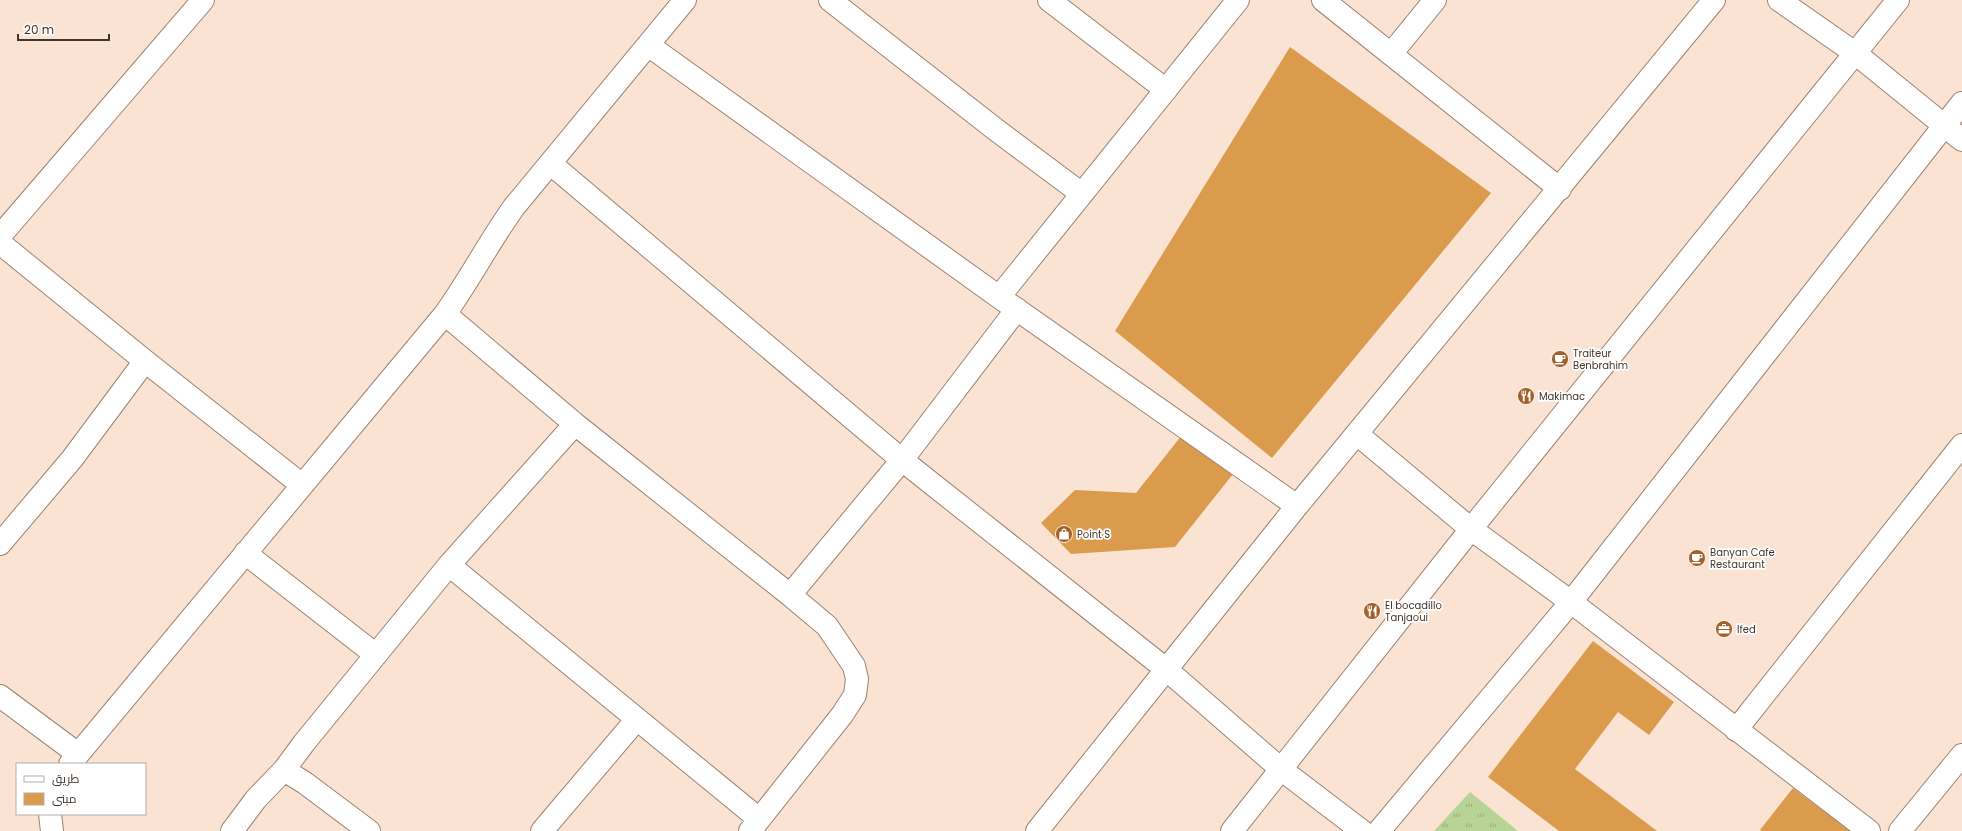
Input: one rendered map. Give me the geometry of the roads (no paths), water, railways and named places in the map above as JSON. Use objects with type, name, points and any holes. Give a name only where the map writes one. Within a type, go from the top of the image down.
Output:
[{"type":"street","points":[[0,236],[203,0]]},
{"type":"street","points":[[0,696],[74,759],[445,314],[464,287],[499,228],[514,207],[685,0]]},
{"type":"street","points":[[830,0],[995,129],[1082,194]]},
{"type":"street","points":[[1049,0],[1166,90]]},
{"type":"street","points":[[790,595],[902,460],[1082,194],[1238,0]]},
{"type":"street","points":[[1323,0],[1560,189]]},
{"type":"street","points":[[1392,54],[1435,0]]},
{"type":"street","points":[[1037,831],[1168,670],[1297,506],[1560,189],[1714,0]]},
{"type":"street","points":[[1779,0],[1855,53],[1962,140]]},
{"type":"street","points":[[1232,831],[1282,770],[1471,529],[1898,0]]},
{"type":"street","points":[[648,45],[1008,303],[1297,506]]},
{"type":"street","points":[[1379,831],[1571,602],[1962,103]]},
{"type":"street","points":[[551,164],[902,460],[1168,670],[1282,770],[1362,831]]},
{"type":"street","points":[[0,243],[145,361],[302,485]]},
{"type":"street","points":[[445,314],[575,424],[827,626],[854,666],[857,679],[855,694],[842,715],[755,825],[637,719],[449,565]]},
{"type":"street","points":[[0,544],[72,458],[145,361]]},
{"type":"street","points":[[232,831],[256,799],[284,770],[304,743],[449,565],[575,424]]},
{"type":"street","points":[[1357,434],[1471,529],[1571,602],[1869,831]]},
{"type":"street","points":[[1736,730],[1962,445]]},
{"type":"street","points":[[246,553],[376,655]]},
{"type":"street","points":[[542,831],[637,719]]},
{"type":"street","points":[[1900,831],[1962,755]]},
{"type":"street","points":[[284,770],[369,831]]},
{"type":"street","points":[[50,815],[52,831]]},
{"type":"place","name":"Traiteur Benbrahim","points":[[1560,359]]},
{"type":"place","name":"Makimac","points":[[1526,396]]},
{"type":"place","name":"Point S","points":[[1064,534]]},
{"type":"place","name":"Banyan Cafe Restaurant","points":[[1697,558]]},
{"type":"place","name":"El bocadillo Tanjaoui","points":[[1372,611]]},
{"type":"place","name":"Ifed","points":[[1724,629]]}]
